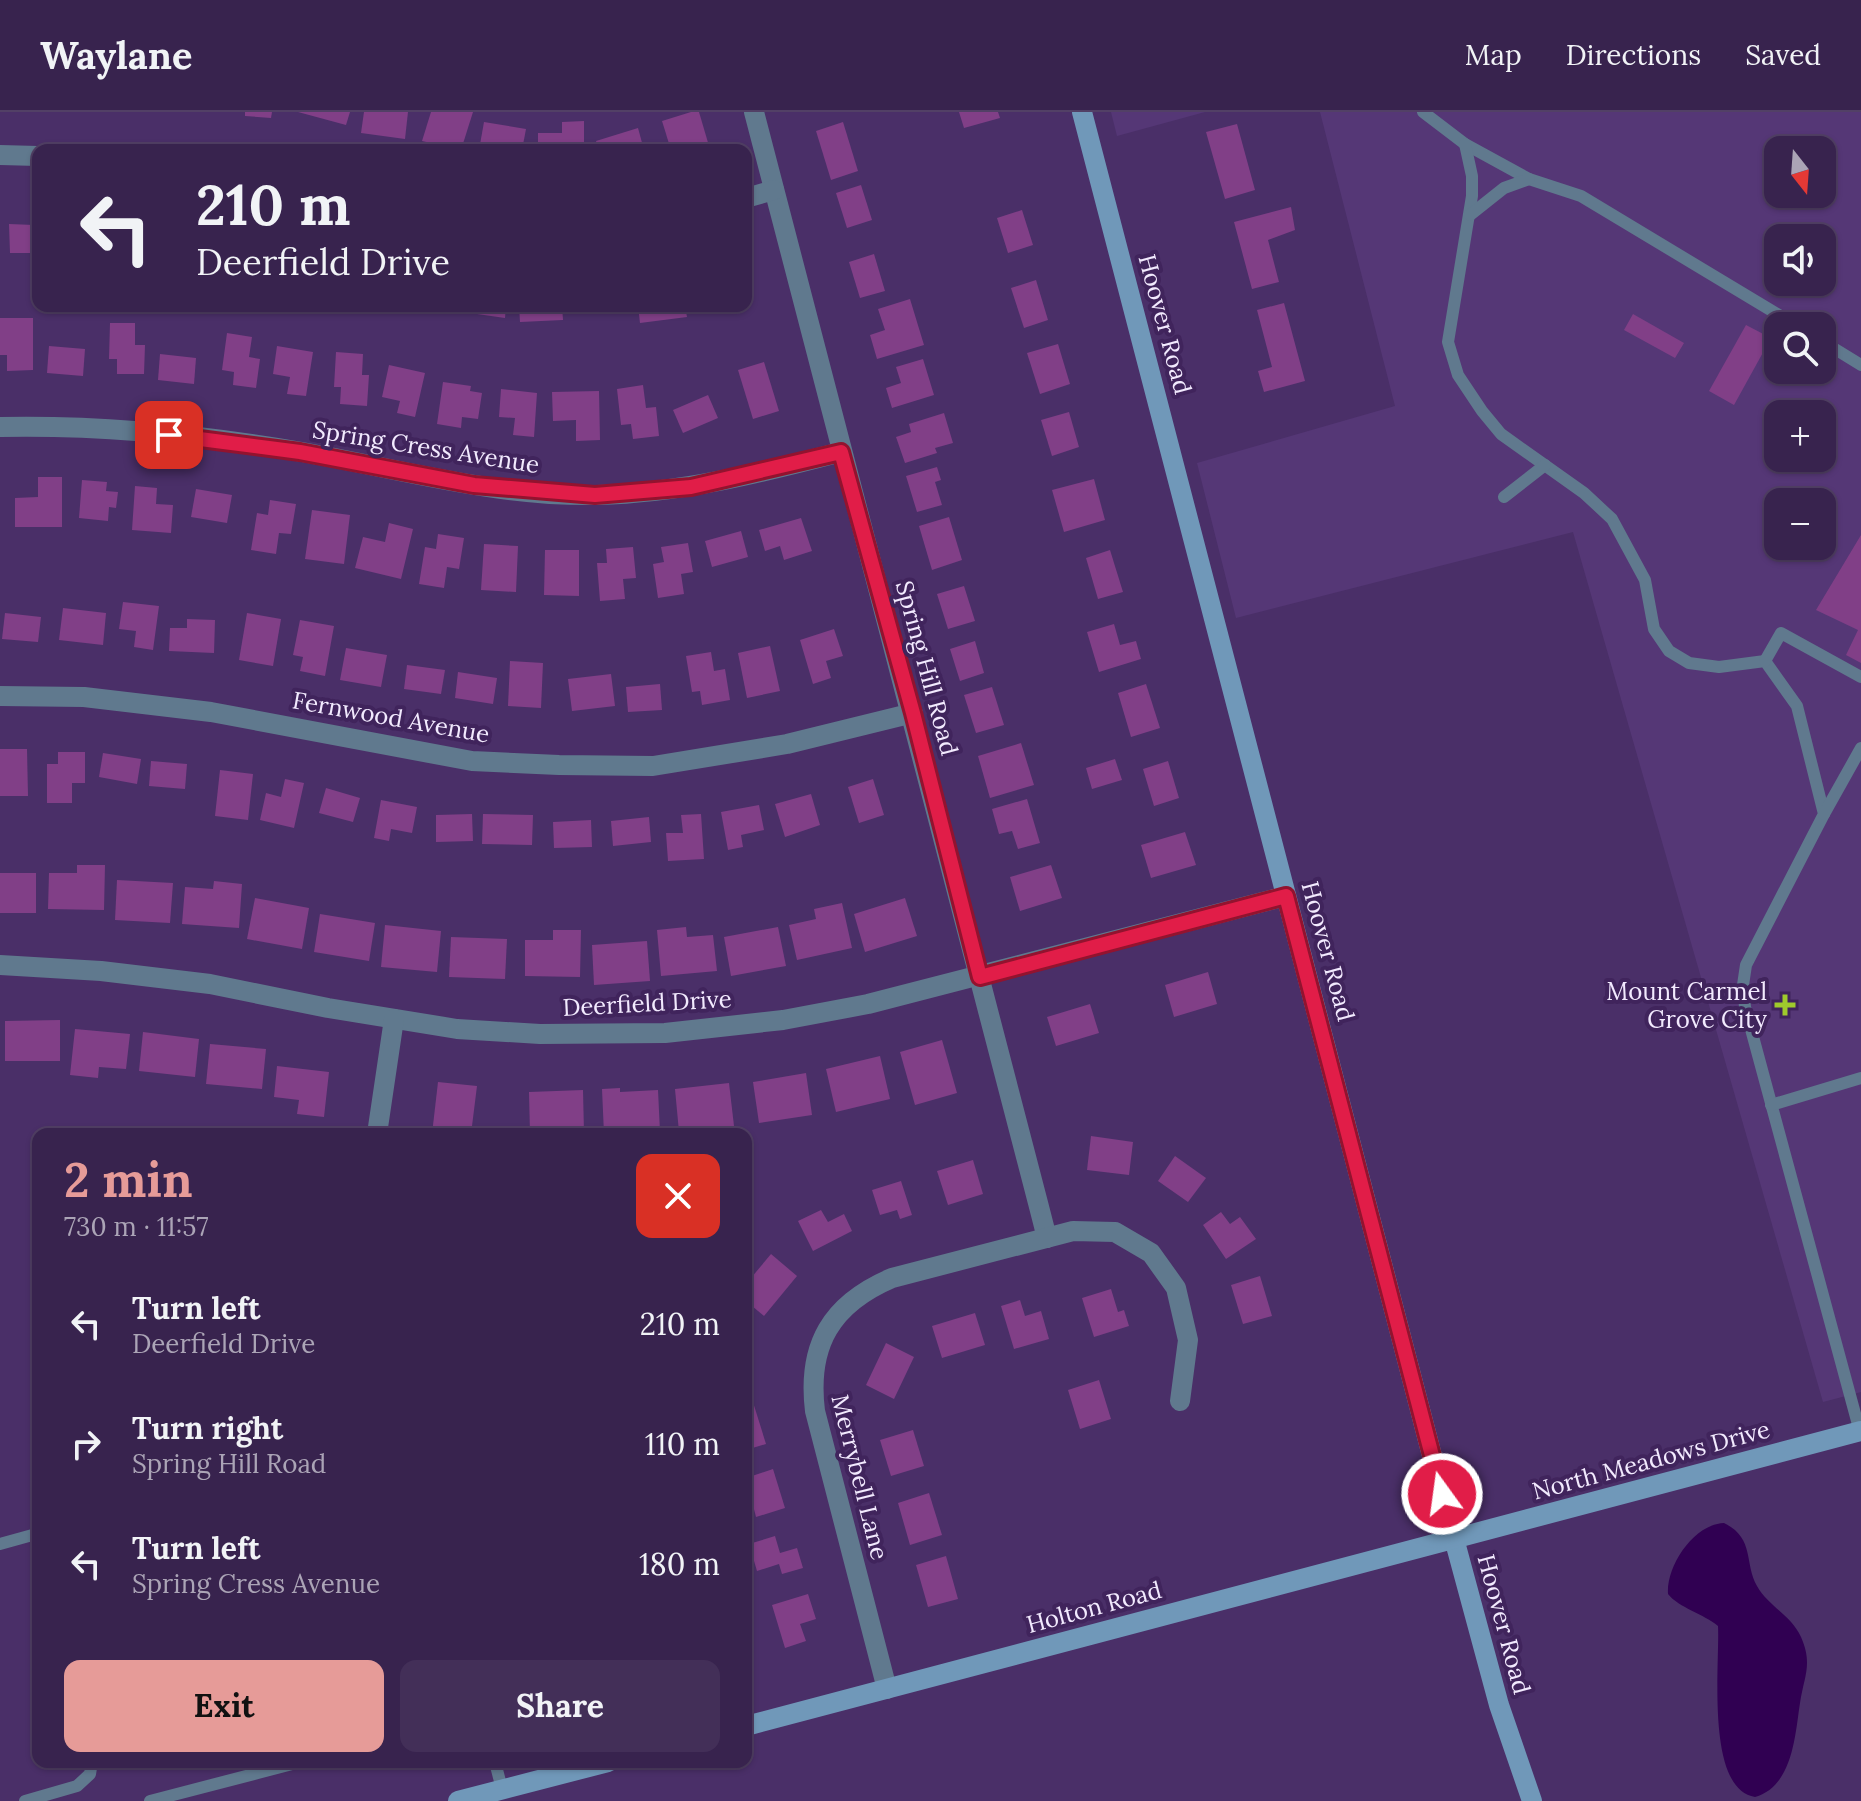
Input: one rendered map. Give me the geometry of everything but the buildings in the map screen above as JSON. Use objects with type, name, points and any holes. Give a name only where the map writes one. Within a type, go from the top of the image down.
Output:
[{"type":"main road","name":"Hoover Road","points":[[1082,112],[1454,1539],[1499,1705],[1532,1801]]},
{"type":"main road","name":"North Meadows Drive","points":[[1454,1539],[1860,1432]]},
{"type":"main road","name":"Holton Road","points":[[752,1724],[1454,1539]]},
{"type":"main road","points":[[458,1801],[480,1798],[502,1789],[584,1768]]},
{"type":"street","name":"Spring Hill Road","points":[[754,112],[841,452],[913,713],[1047,1238]]},
{"type":"street","points":[[0,155],[32,156]]},
{"type":"street","points":[[752,196],[774,190]]},
{"type":"street","name":"Spring Cress Avenue","points":[[0,427],[56,426],[169,435],[300,452],[474,485],[595,495],[691,487],[841,452]]},
{"type":"street","name":"Fernwood Avenue","points":[[0,696],[84,697],[211,712],[472,761],[559,765],[653,766],[787,744],[913,713]]},
{"type":"street","name":"Deerfield Drive","points":[[0,965],[101,971],[210,984],[457,1029],[540,1034],[665,1033],[811,1015],[868,1004],[1286,896]]},
{"type":"street","points":[[378,1128],[394,1019]]},
{"type":"street","name":"Merrybell Lane","points":[[887,1689],[815,1411],[811,1383],[816,1355],[826,1330],[844,1307],[866,1289],[892,1278],[1073,1231],[1115,1232],[1151,1253],[1176,1288],[1188,1340],[1180,1401]]},
{"type":"lane","points":[[1423,112],[1465,144],[1529,179],[1581,196],[1774,312]]},
{"type":"lane","points":[[1465,144],[1472,176],[1470,215],[1448,342],[1458,375],[1501,434],[1584,493],[1612,519],[1645,580],[1654,629],[1669,651],[1689,663],[1719,667],[1765,661]]},
{"type":"lane","points":[[1470,215],[1504,188],[1529,179]]},
{"type":"lane","points":[[1836,350],[1861,365]]},
{"type":"lane","points":[[1504,497],[1545,465]]},
{"type":"lane","points":[[1765,661],[1781,633],[1861,677]]},
{"type":"lane","points":[[1765,661],[1797,706],[1824,814]]},
{"type":"lane","points":[[1860,1432],[1745,1007],[1743,985],[1746,965],[1861,748]]},
{"type":"lane","points":[[1771,1105],[1861,1078]]},
{"type":"lane","points":[[0,1544],[32,1540]]},
{"type":"lane","points":[[25,1801],[77,1786],[90,1774],[91,1768]]},
{"type":"lane","points":[[150,1801],[277,1768]]},
{"type":"lane","points":[[497,1768],[502,1789]]},
{"type":"shaded area","points":[[1111,112],[1205,112],[1117,136]]},
{"type":"shaded area","name":"Mount Carmel Grove City","points":[[1320,112],[1861,112],[1861,1392],[1823,1402],[1573,532],[1236,618],[1197,463],[1395,406]]},
{"type":"shaded area","points":[[1724,1523],[1734,1529],[1745,1543],[1757,1586],[1797,1629],[1805,1646],[1806,1670],[1790,1758],[1777,1782],[1755,1797],[1739,1789],[1728,1772],[1722,1749],[1717,1694],[1718,1626],[1668,1594],[1672,1571],[1684,1548],[1702,1531]]},
{"type":"place","name":"Mount Carmel Grove City","points":[[1785,1005]]},
{"type":"route","points":[[169,435],[300,452],[474,485],[595,495],[691,487],[841,452],[913,713],[980,977],[1286,896],[1442,1494]]}]
